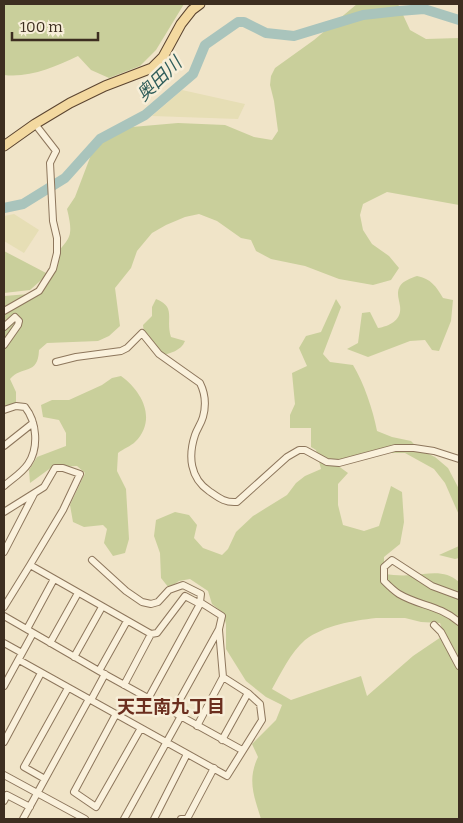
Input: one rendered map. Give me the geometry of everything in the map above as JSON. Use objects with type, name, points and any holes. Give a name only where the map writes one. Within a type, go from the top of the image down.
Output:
[{"type":"main road","points":[[4,146],[35,124],[105,86],[152,68],[163,57],[181,24],[192,10],[200,4]]},
{"type":"street","points":[[4,311],[39,292],[53,269],[57,253],[50,179],[50,163],[56,150],[35,124]]},
{"type":"street","points":[[4,327],[15,317],[19,321],[4,345]]},
{"type":"street","points":[[56,362],[76,357],[121,351],[127,348],[142,333],[159,354],[200,383],[203,390],[203,416],[192,449],[191,464],[201,486],[229,503],[237,502],[287,457],[299,450],[305,450],[327,462],[339,463],[395,448],[434,451],[459,459]]},
{"type":"street","points":[[4,410],[16,406],[25,407],[33,423],[35,444],[29,463],[4,486]]},
{"type":"street","points":[[4,446],[33,423]]},
{"type":"street","points":[[4,512],[44,487],[55,468],[63,468],[80,474],[63,510],[4,607]]},
{"type":"street","points":[[4,552],[35,493]]},
{"type":"street","points":[[92,560],[126,591],[142,602],[151,604],[158,602],[169,590],[183,585],[201,594],[200,603],[148,699]]},
{"type":"street","points":[[459,596],[432,586],[392,560],[384,567],[384,581],[399,594],[434,607],[451,615],[459,622]]},
{"type":"street","points":[[30,565],[151,634],[157,633],[185,596],[222,616],[219,629],[173,712]]},
{"type":"street","points":[[4,686],[22,653],[54,579]]},
{"type":"street","points":[[50,643],[78,593]]},
{"type":"street","points":[[74,657],[102,607]]},
{"type":"street","points":[[4,616],[148,699],[242,750]]},
{"type":"street","points":[[23,819],[90,700],[127,621]]},
{"type":"street","points":[[434,625],[441,632],[459,666]]},
{"type":"street","points":[[198,726],[223,677],[219,629]]},
{"type":"street","points":[[124,685],[151,634]]},
{"type":"street","points":[[4,644],[22,653]]},
{"type":"street","points":[[18,660],[227,776],[262,720],[260,704],[248,693],[223,677]]},
{"type":"street","points":[[4,742],[41,673]]},
{"type":"street","points":[[45,779],[24,768],[68,688]]},
{"type":"street","points":[[222,740],[248,693]]},
{"type":"street","points":[[116,714],[74,792],[96,807],[141,728]]},
{"type":"street","points":[[124,819],[180,716]]},
{"type":"street","points":[[154,819],[187,754]]},
{"type":"street","points":[[181,819],[187,818],[214,768]]},
{"type":"street","points":[[4,775],[84,819]]},
{"type":"street","points":[[4,801],[7,795],[30,807]]},
{"type":"shaded area","points":[[182,90],[245,104],[238,119],[152,116]]},
{"type":"shaded area","points":[[14,214],[39,230],[24,253],[4,241],[4,216]]},
{"type":"green space","points":[[4,4],[184,4],[156,50],[140,66],[109,78],[91,70],[78,56],[51,68],[33,73],[4,75]]},
{"type":"green space","points":[[357,4],[398,4],[410,30],[426,39],[459,38],[459,205],[387,192],[363,204],[360,215],[363,230],[372,244],[389,256],[399,268],[391,280],[373,285],[339,279],[305,266],[271,259],[256,251],[251,240],[241,238],[217,221],[199,214],[185,217],[166,225],[152,233],[137,251],[131,268],[115,288],[120,326],[109,336],[98,341],[47,343],[39,350],[36,364],[33,367],[19,372],[10,379],[16,392],[16,404],[4,408],[4,296],[29,294],[43,289],[52,263],[70,235],[67,209],[75,197],[94,147],[117,130],[178,123],[225,125],[254,137],[272,140],[278,131],[270,85],[271,76],[275,68],[314,40]]},
{"type":"green space","points":[[4,251],[48,274],[30,290],[4,293]]},
{"type":"green space","points":[[417,276],[433,284],[443,298],[453,300],[451,321],[439,351],[432,350],[425,340],[410,341],[368,357],[347,349],[358,343],[362,313],[370,312],[378,328],[387,326],[397,319],[400,311],[398,294],[400,286],[405,281]]},
{"type":"green space","points":[[156,299],[162,302],[168,310],[171,337],[185,341],[178,349],[161,356],[144,334],[143,325],[152,316],[152,307]]},
{"type":"green space","points":[[336,299],[341,307],[323,354],[330,362],[353,365],[368,397],[377,431],[392,437],[411,441],[420,450],[435,457],[448,468],[459,489],[459,515],[445,483],[434,469],[405,453],[375,453],[355,462],[341,459],[337,465],[348,473],[338,484],[338,505],[343,525],[364,531],[379,526],[391,486],[402,492],[404,522],[400,544],[384,557],[384,574],[442,574],[448,575],[459,582],[459,819],[261,819],[252,781],[258,757],[252,744],[276,720],[282,705],[266,697],[246,681],[226,649],[226,624],[223,613],[212,604],[208,591],[190,579],[179,581],[169,588],[161,578],[160,553],[154,536],[156,520],[175,512],[189,515],[197,525],[194,538],[203,548],[222,555],[228,549],[236,532],[253,516],[287,495],[296,483],[305,476],[321,469],[316,450],[311,447],[311,428],[290,428],[290,415],[295,404],[292,373],[307,366],[299,348],[306,336],[321,332]],"holes":[[[376,618],[405,618],[421,622],[440,623],[444,635],[413,656],[367,696],[361,676],[291,700],[272,689],[295,650],[313,635],[339,624]]]},
{"type":"green space","points":[[121,376],[136,390],[141,398],[146,416],[142,434],[118,453],[117,471],[126,489],[129,539],[125,553],[113,556],[104,543],[107,529],[103,525],[84,527],[73,522],[70,505],[85,473],[77,466],[52,467],[30,483],[29,470],[37,457],[66,446],[66,433],[59,420],[43,417],[41,405],[52,400],[69,400],[102,385],[112,378]]},
{"type":"green space","points":[[459,546],[459,558],[455,559],[439,555]]},
{"type":"waterway","name":"奥田川","points":[[4,208],[23,204],[65,178],[100,139],[145,115],[193,74],[205,45],[238,22],[244,22],[266,33],[294,36],[363,15],[399,11],[424,9],[459,20]]},
{"type":"district","name":"天王南九丁目","points":[[171,707]]}]
